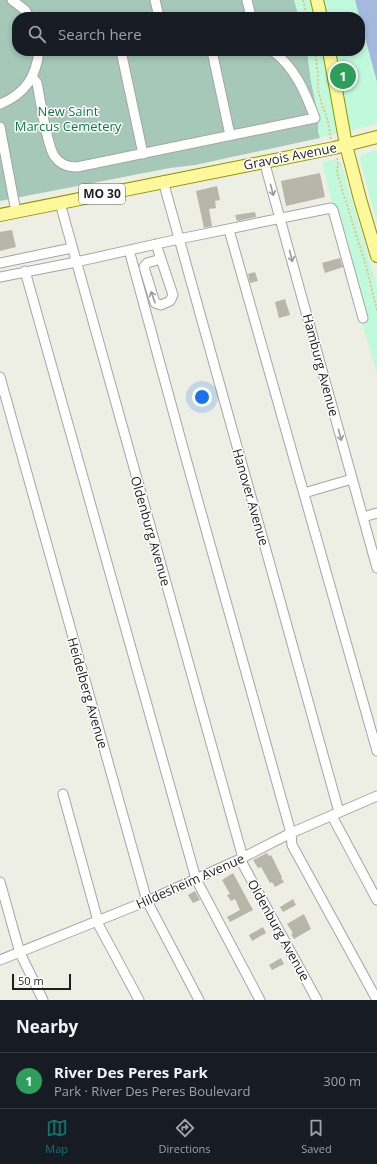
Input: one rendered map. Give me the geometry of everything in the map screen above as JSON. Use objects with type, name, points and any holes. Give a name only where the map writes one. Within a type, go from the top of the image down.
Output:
[{"type":"main road","points":[[317,0],[320,12]]},
{"type":"main road","points":[[330,56],[346,144],[377,256]]},
{"type":"main road","name":"Gravois Avenue","points":[[163,181],[377,137]]},
{"type":"main road","name":"MO 30","points":[[0,215],[163,181]]},
{"type":"street","points":[[14,0],[26,12]]},
{"type":"street","points":[[155,0],[158,12]]},
{"type":"street","points":[[247,0],[250,12]]},
{"type":"street","points":[[0,104],[10,100],[23,90],[32,77],[38,64],[39,56]]},
{"type":"street","points":[[122,56],[142,154]]},
{"type":"street","points":[[213,56],[230,135]]},
{"type":"street","points":[[32,77],[37,82],[53,156],[64,165],[76,167],[315,118],[304,89],[296,74],[279,56]]},
{"type":"street","points":[[0,127],[16,212]]},
{"type":"street","name":"Hamburg Avenue","points":[[264,161],[377,568]]},
{"type":"street","name":"Hanover Avenue","points":[[163,181],[336,814],[377,900]]},
{"type":"street","name":"Oldenburg Avenue","points":[[60,203],[242,859],[317,1000]]},
{"type":"street","points":[[0,277],[330,208],[334,210],[363,318]]},
{"type":"street","points":[[229,230],[377,751]]},
{"type":"street","points":[[156,244],[161,259],[173,295],[170,301],[161,305],[155,303],[144,267],[147,263],[161,259]]},
{"type":"street","points":[[0,263],[72,248]]},
{"type":"street","points":[[129,250],[186,462],[291,833],[292,846],[377,1000]]},
{"type":"street","points":[[25,271],[196,879],[260,1000]]},
{"type":"street","name":"Heidelberg Avenue","points":[[0,377],[147,901],[199,1000]]},
{"type":"street","points":[[304,493],[352,479]]},
{"type":"street","points":[[363,518],[377,514]]},
{"type":"street","points":[[63,794],[97,921],[139,1000]]},
{"type":"street","name":"Hildesheim Avenue","points":[[0,960],[147,901],[242,859],[291,833],[377,796]]},
{"type":"street","points":[[0,882],[2,898],[20,953],[43,1000]]},
{"type":"path","points":[[303,0],[306,12]]},
{"type":"path","points":[[316,56],[318,89],[327,117],[330,135]]},
{"type":"path","points":[[338,161],[337,173],[366,266],[377,310]]},
{"type":"green space","name":"New Saint Marcus Cemetery","points":[[0,0],[294,0],[298,12],[12,12],[12,56],[308,56],[319,119],[318,131],[320,138],[195,165],[170,168],[0,201]]},
{"type":"green space","points":[[294,0],[355,0],[359,12],[298,12]]},
{"type":"green space","points":[[365,37],[377,82],[377,124],[320,138],[318,131],[319,119],[308,56],[365,56]]},
{"type":"green space","points":[[377,150],[377,224],[360,158],[363,154]]},
{"type":"green space","points":[[334,160],[341,164],[377,286],[377,374],[361,319],[322,162]]},
{"type":"water","points":[[355,0],[377,0],[377,82],[365,37],[365,12],[358,12]]},
{"type":"building","points":[[320,173],[325,197],[286,206],[281,181]]},
{"type":"building","points":[[217,186],[220,200],[215,201],[216,208],[209,209],[212,226],[204,228],[196,191]]},
{"type":"building","points":[[255,212],[256,217],[237,221],[235,215]]},
{"type":"building","points":[[12,230],[16,247],[0,251],[0,232]]},
{"type":"building","points":[[340,258],[343,267],[325,273],[322,263]]},
{"type":"building","points":[[255,272],[258,281],[250,283],[248,274]]},
{"type":"building","points":[[285,299],[290,315],[279,318],[275,302]]},
{"type":"building","points":[[267,853],[269,856],[271,855],[284,882],[275,887],[272,882],[270,883],[261,867],[258,868],[253,860]]},
{"type":"building","points":[[233,873],[253,910],[230,922],[227,917],[240,910],[235,899],[231,901],[227,895],[230,894],[222,880]]},
{"type":"building","points":[[195,891],[200,900],[193,903],[188,895]]},
{"type":"building","points":[[293,899],[296,905],[283,912],[280,907]]},
{"type":"building","points":[[304,914],[311,929],[294,939],[291,934],[293,933],[287,924]]},
{"type":"building","points":[[263,927],[266,933],[252,941],[249,935]]},
{"type":"building","points":[[281,958],[284,964],[272,970],[269,965]]},
{"type":"place","name":"River Des Peres Park","points":[[343,76]]}]
